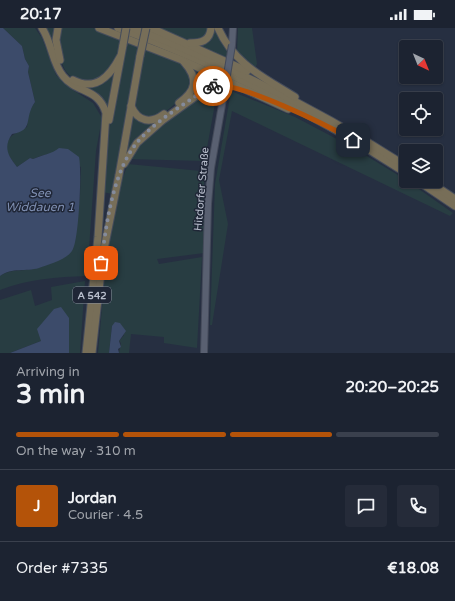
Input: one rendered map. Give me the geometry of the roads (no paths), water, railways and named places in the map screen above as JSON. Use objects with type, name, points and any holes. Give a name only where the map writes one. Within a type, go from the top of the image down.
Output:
[{"type":"highway","points":[[42,28],[50,43],[57,66],[64,78],[75,86],[95,95],[104,107],[107,126],[105,144]]},
{"type":"highway","points":[[58,28],[56,40],[62,66],[69,76],[76,81],[89,84],[101,81],[110,73],[120,58]]},
{"type":"highway","points":[[99,28],[182,60],[329,126]]},
{"type":"highway","points":[[118,28],[236,78],[329,126],[399,169]]},
{"type":"highway","name":"A 542","points":[[86,353],[105,144],[126,28]]},
{"type":"highway","points":[[133,28],[239,74],[297,102],[399,162]]},
{"type":"highway","name":"A 542","points":[[92,353],[103,254],[146,28]]},
{"type":"highway","points":[[151,28],[269,81]]},
{"type":"highway","points":[[186,43],[204,41],[210,34],[211,28]]},
{"type":"highway","points":[[218,28],[227,46],[236,57],[269,81],[348,128],[357,136]]},
{"type":"highway","points":[[131,106],[140,119],[153,120],[185,99],[191,92],[194,82],[191,70],[182,60]]},
{"type":"highway","points":[[119,175],[128,155],[144,135],[206,89],[222,85],[255,94]]},
{"type":"highway","points":[[428,188],[455,206]]},
{"type":"highway","points":[[438,188],[455,199]]},
{"type":"main road","name":"Hitdorfer Straße","points":[[204,353],[208,204],[211,168],[232,45],[233,28]]},
{"type":"water","name":"See Widdauen 1","points":[[0,28],[3,28],[22,46],[25,59],[29,66],[28,72],[35,102],[24,130],[12,134],[9,139],[7,147],[11,159],[17,167],[30,158],[33,159],[59,148],[68,149],[79,157],[80,175],[77,231],[71,253],[63,259],[39,268],[9,272],[0,276]]},
{"type":"water","points":[[61,307],[69,318],[69,353],[10,353],[41,341],[37,329],[54,309]]},
{"type":"water","points":[[115,322],[120,323],[126,331],[119,341],[121,347],[118,349],[119,353],[109,353],[112,326]]}]
